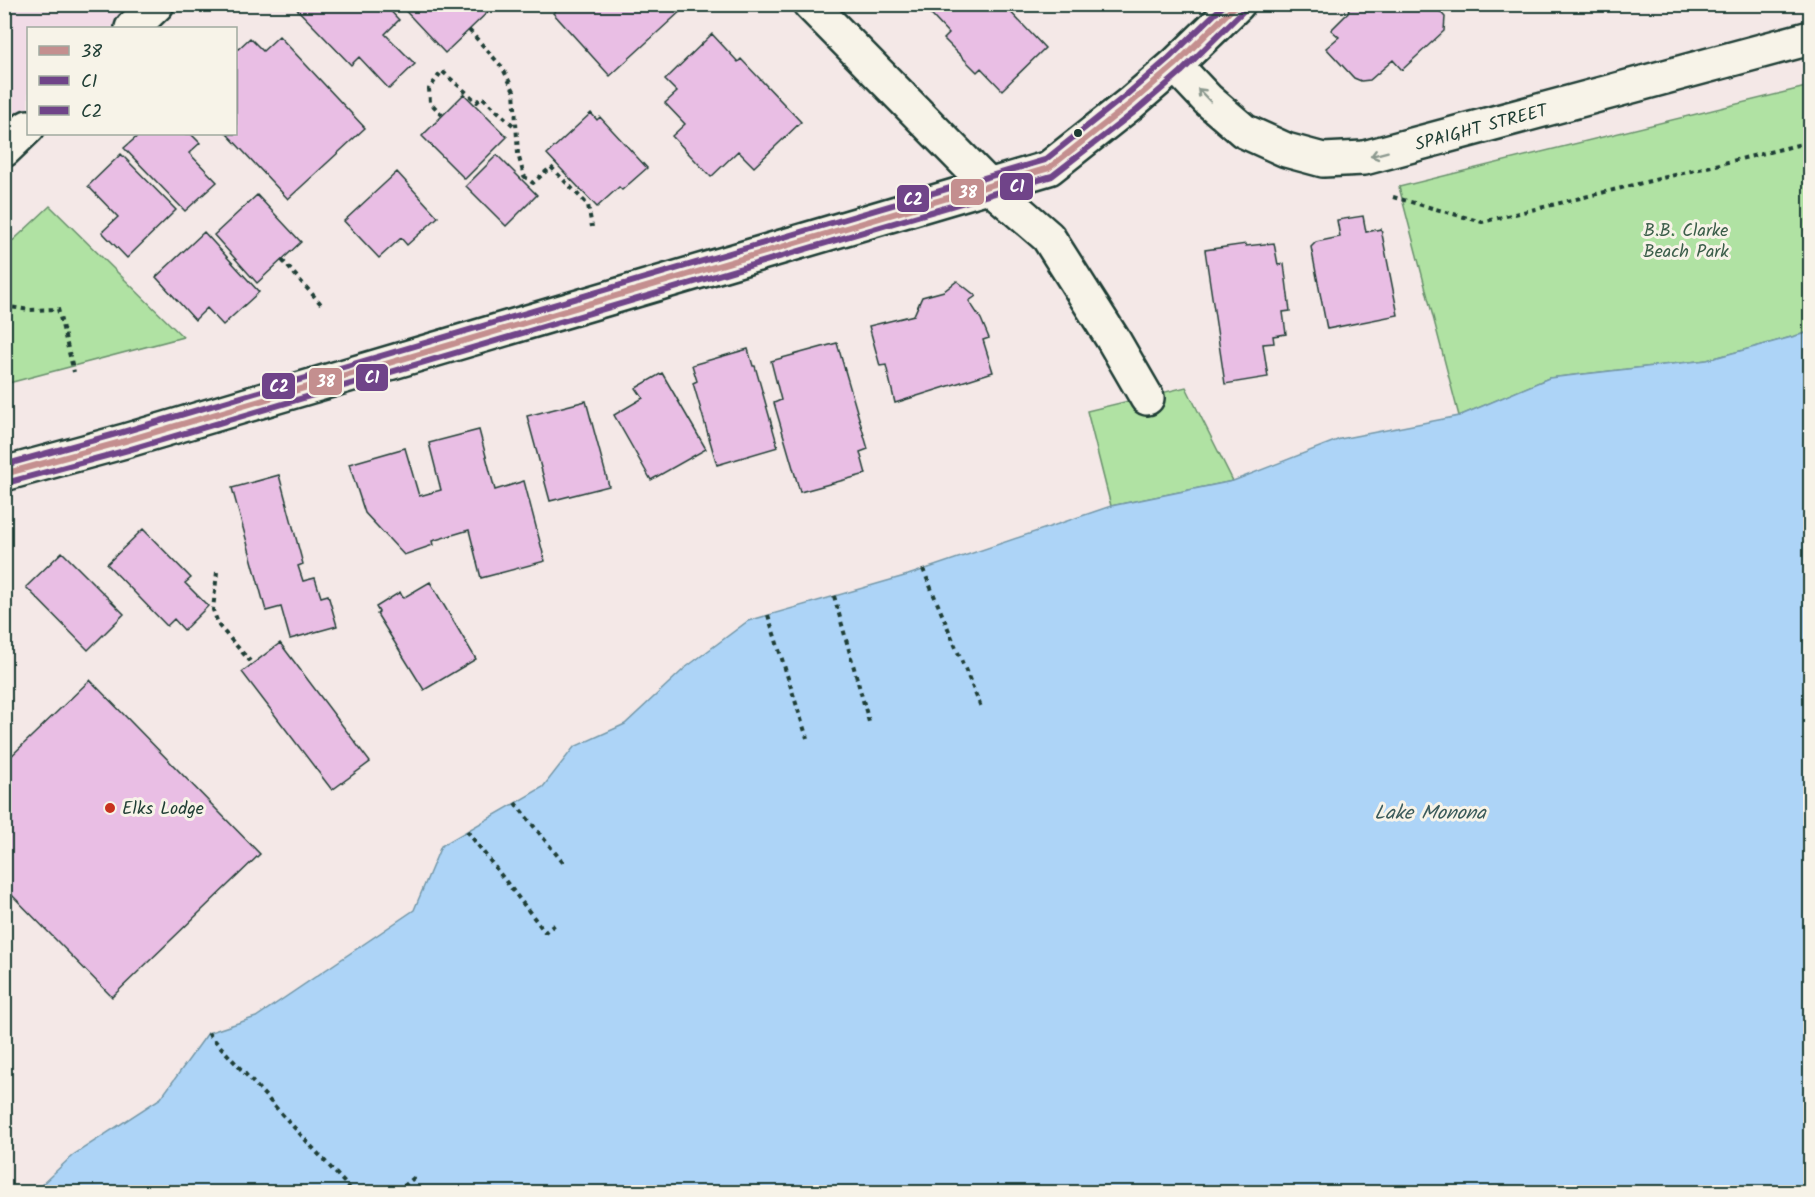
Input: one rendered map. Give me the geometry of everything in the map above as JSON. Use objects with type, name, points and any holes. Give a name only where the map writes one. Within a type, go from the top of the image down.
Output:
[{"type":"street","points":[[133,27],[157,4]]},
{"type":"street","points":[[810,4],[988,185],[1048,237],[1147,398]]},
{"type":"street","points":[[4,474],[125,441],[1049,168],[1131,104],[1238,4]]},
{"type":"street","name":"SPAIGHT STREET","points":[[1175,65],[1208,100],[1244,131],[1286,150],[1323,160],[1364,158],[1810,38]]},
{"type":"street","points":[[4,150],[27,128]]},
{"type":"path","points":[[470,30],[502,67],[514,91],[518,154],[524,176],[533,183],[551,167],[588,205],[592,227]]},
{"type":"path","points":[[442,115],[430,102],[429,89],[442,71],[477,102],[482,97],[515,127]]},
{"type":"path","points":[[1393,197],[1482,222],[1810,142]]},
{"type":"path","points":[[282,260],[321,304]]},
{"type":"path","points":[[4,306],[29,310],[58,309],[74,372]]},
{"type":"path","points":[[923,569],[981,707]]},
{"type":"path","points":[[217,572],[213,610],[219,626],[250,661]]},
{"type":"path","points":[[834,596],[869,722]]},
{"type":"path","points":[[768,615],[807,738]]},
{"type":"path","points":[[515,803],[565,865]]},
{"type":"path","points":[[467,831],[545,932],[557,923]]},
{"type":"path","points":[[207,1034],[353,1192]]},
{"type":"path","points":[[397,1192],[417,1176]]},
{"type":"shaded area","points":[[5,5],[156,5],[132,27],[27,27],[27,128],[5,149]]},
{"type":"green space","name":"B.B. Clarke Beach Park","points":[[1810,86],[1810,332],[1707,360],[1549,378],[1459,416],[1399,187]]},
{"type":"green space","points":[[50,206],[183,337],[5,384],[5,248]]},
{"type":"green space","points":[[1186,387],[1233,481],[1111,506],[1087,411]]},
{"type":"water","name":"Lake Monona","points":[[1810,332],[1810,1192],[34,1192],[73,1155],[161,1098],[208,1033],[256,1017],[414,910],[441,846],[543,787],[574,747],[625,724],[685,668],[748,621],[908,575],[1111,506],[1233,481],[1340,439],[1459,416],[1549,378],[1707,360]]},
{"type":"building","points":[[292,4],[384,4],[399,20],[385,34],[415,64],[389,89],[359,57],[351,65]]},
{"type":"building","points":[[399,4],[490,4],[493,7],[445,53]]},
{"type":"building","points":[[563,4],[679,4],[683,9],[610,76],[553,13]]},
{"type":"building","points":[[921,4],[1003,4],[1045,48],[1002,90],[981,68],[977,72],[944,39],[949,34]]},
{"type":"building","points":[[1350,4],[1433,4],[1445,17],[1444,31],[1402,70],[1393,60],[1370,80],[1361,81],[1354,78],[1326,48],[1339,37],[1331,30],[1348,13]]},
{"type":"building","points":[[712,34],[738,62],[741,59],[801,122],[754,167],[738,151],[711,177],[672,136],[685,124],[665,103],[677,92],[665,80]]},
{"type":"building","points":[[279,36],[365,128],[288,199],[228,135],[237,135],[237,50],[250,38],[263,51]]},
{"type":"building","points":[[464,94],[507,137],[465,179],[422,136]]},
{"type":"building","points":[[591,113],[597,120],[600,117],[647,168],[622,190],[619,187],[597,207],[547,154]]},
{"type":"building","points":[[139,135],[192,135],[200,143],[189,153],[217,182],[185,211],[124,148]]},
{"type":"building","points":[[121,154],[176,210],[127,258],[102,232],[118,217],[88,186]]},
{"type":"building","points":[[497,155],[537,195],[506,226],[466,186]]},
{"type":"building","points":[[397,172],[438,217],[407,245],[401,238],[379,258],[344,221]]},
{"type":"building","points":[[257,195],[301,242],[257,283],[214,235]]},
{"type":"building","points":[[1363,216],[1366,232],[1381,229],[1398,315],[1327,329],[1311,247],[1316,242],[1340,237],[1337,220]]},
{"type":"building","points":[[204,232],[259,292],[223,325],[207,308],[195,320],[156,277]]},
{"type":"building","points":[[1274,243],[1278,265],[1284,264],[1290,311],[1283,312],[1286,334],[1273,336],[1274,343],[1263,344],[1268,377],[1225,384],[1205,250],[1246,244],[1246,246]]},
{"type":"building","points":[[957,281],[976,296],[969,301],[981,319],[989,338],[983,340],[993,372],[895,403],[886,365],[880,366],[869,326],[914,315],[922,297],[944,291]]},
{"type":"building","points":[[837,343],[868,449],[860,452],[866,474],[800,492],[774,403],[781,400],[771,361]]},
{"type":"building","points":[[748,349],[778,447],[717,465],[693,383],[697,381],[692,365]]},
{"type":"building","points":[[662,373],[706,449],[651,480],[614,415],[643,398],[636,388]]},
{"type":"building","points":[[586,401],[609,486],[550,501],[527,416]]},
{"type":"building","points":[[479,430],[495,490],[524,481],[545,561],[481,578],[469,530],[432,541],[433,545],[404,555],[365,513],[349,464],[405,448],[419,496],[423,495],[441,490],[429,443]]},
{"type":"building","points":[[279,475],[303,564],[298,566],[303,581],[315,578],[321,597],[328,595],[337,626],[290,639],[281,607],[266,611],[232,488]]},
{"type":"building","points":[[143,529],[191,578],[185,583],[208,606],[184,630],[174,619],[167,626],[107,564]]},
{"type":"building","points":[[62,552],[124,614],[88,650],[26,587]]},
{"type":"building","points":[[430,582],[476,659],[424,690],[377,614],[379,612],[376,607],[400,592],[403,598]]},
{"type":"building","points":[[280,643],[370,762],[332,790],[242,672]]},
{"type":"building","name":"Elks Lodge","points":[[90,680],[260,854],[112,997],[4,887],[4,763]]},
{"type":"transit line","name":"C2","points":[[4,465],[1045,160],[1169,58],[1225,4]]},
{"type":"transit line","name":"38","points":[[4,474],[125,441],[1049,168],[1175,65],[1237,4]]},
{"type":"transit line","name":"C1","points":[[6,483],[128,450],[1052,176],[1137,110],[1181,72],[1244,10]]},
{"type":"place","name":"Elks Lodge","points":[[110,808]]}]
